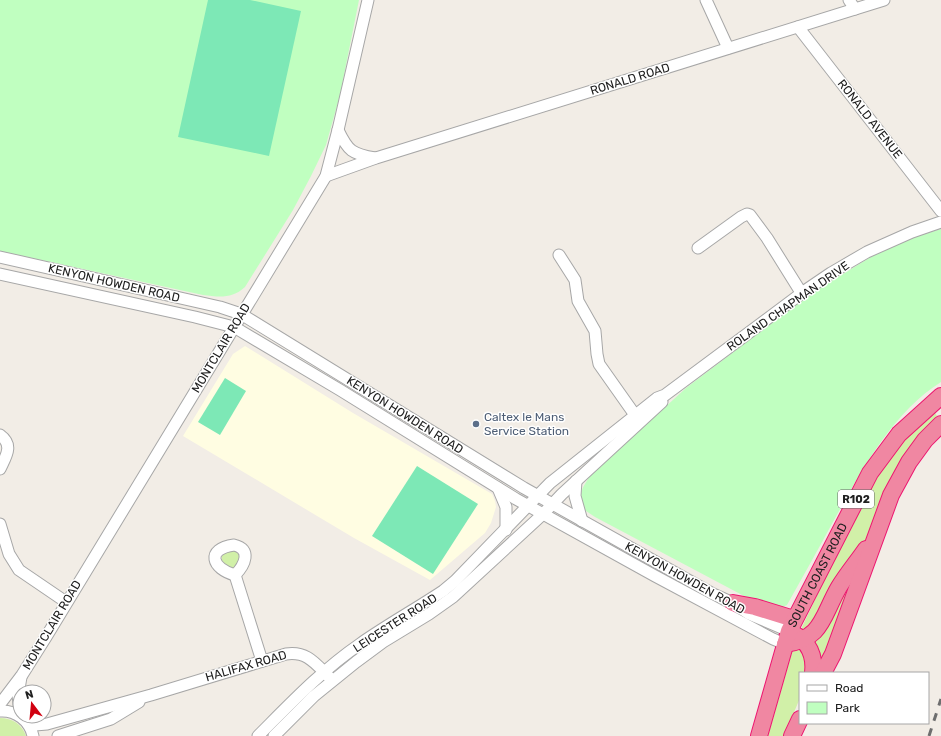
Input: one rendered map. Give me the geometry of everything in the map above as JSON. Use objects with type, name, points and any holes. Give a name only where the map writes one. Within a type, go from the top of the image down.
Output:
[{"type":"highway","name":"SOUTH COAST ROAD","points":[[758,736],[789,631],[870,473],[899,434],[941,396]]},
{"type":"highway","name":"R102","points":[[824,672],[833,654],[892,495],[909,462],[925,440],[941,424]]},
{"type":"highway","points":[[803,640],[821,625],[839,588],[876,535]]},
{"type":"highway","points":[[733,603],[762,609],[789,631],[803,640],[807,644],[813,659],[813,672]]},
{"type":"highway","points":[[792,736],[799,721]]},
{"type":"street","name":"MONTCLAIR ROAD","points":[[0,704],[22,675],[326,176],[368,0]]},
{"type":"street","points":[[706,0],[728,48]]},
{"type":"street","name":"RONALD ROAD","points":[[326,176],[376,158],[798,27],[852,4],[884,0]]},
{"type":"street","name":"RONALD AVENUE","points":[[798,27],[941,210]]},
{"type":"street","name":"RONALD ROAD","points":[[338,130],[348,147],[358,155],[376,158]]},
{"type":"street","points":[[698,248],[741,217],[747,214],[750,215],[767,238],[802,294]]},
{"type":"street","name":"ROLAND CHAPMAN DRIVE","points":[[529,506],[550,483],[657,398],[665,395],[831,273],[867,252],[912,232],[941,222]]},
{"type":"street","points":[[559,255],[575,280],[578,301],[595,331],[599,364],[636,415]]},
{"type":"street","name":"KENYON HOWDEN ROAD","points":[[0,258],[19,261],[220,307],[241,314],[552,505],[713,594],[733,603]]},
{"type":"street","points":[[16,277],[19,261]]},
{"type":"street","name":"KENYON HOWDEN ROAD","points":[[0,274],[187,315],[234,327],[340,390],[498,488],[731,617],[772,639],[789,631]]},
{"type":"street","points":[[340,390],[347,380]]},
{"type":"street","name":"ROLAND CHAPMAN DRIVE","points":[[543,514],[576,481],[662,403],[665,395]]},
{"type":"street","points":[[398,426],[404,415]]},
{"type":"street","points":[[0,434],[7,442],[8,446],[7,455],[0,469]]},
{"type":"street","points":[[576,481],[575,496],[582,521]]},
{"type":"street","points":[[498,488],[506,507],[506,530]]},
{"type":"street","name":"LEICESTER ROAD","points":[[258,736],[324,672],[360,644],[443,591],[461,576],[529,506]]},
{"type":"street","name":"LEICESTER ROAD","points":[[274,736],[333,680],[356,662],[383,642],[453,597],[543,514]]},
{"type":"street","points":[[0,524],[9,554],[19,570],[66,602]]},
{"type":"street","points":[[235,575],[262,661]]},
{"type":"street","name":"HALIFAX ROAD","points":[[52,723],[295,652],[309,658],[333,680]]},
{"type":"street","name":"MONTCLAIR ROAD","points":[[20,684],[22,675]]},
{"type":"street","name":"HALIFAX ROAD","points":[[58,736],[110,719],[151,695]]},
{"type":"street","name":"HALIFAX ROAD","points":[[0,711],[12,713]]},
{"type":"street","points":[[26,724],[33,736]]},
{"type":"street","name":"HALIFAX ROAD","points":[[33,724],[47,724]]},
{"type":"shaded area","points":[[245,346],[353,413],[492,494],[496,507],[491,523],[485,533],[430,580],[354,538],[183,436],[233,354]]},
{"type":"green space","points":[[0,0],[359,0],[340,95],[326,145],[293,210],[245,287],[235,294],[220,297],[203,295],[0,251]]},
{"type":"green space","points":[[208,0],[250,0],[301,11],[269,156],[178,137]]},
{"type":"green space","points":[[941,229],[941,382],[923,395],[908,410],[893,426],[880,444],[856,482],[787,605],[783,607],[774,606],[744,596],[595,517],[583,509],[581,495],[590,476],[686,388],[781,316],[825,285],[879,252],[903,241]]},
{"type":"green space","points":[[225,378],[246,391],[220,435],[198,422]]},
{"type":"green space","points":[[934,411],[937,416],[927,428],[866,540],[808,631],[802,630],[802,627],[860,506],[880,472],[916,427]]},
{"type":"green space","points":[[417,466],[478,504],[433,574],[372,536]]},
{"type":"green space","points":[[226,551],[237,551],[238,553],[239,561],[235,571],[225,565],[222,561],[222,555]]},
{"type":"green space","points":[[856,571],[829,645],[821,661],[811,641]]},
{"type":"green space","points":[[802,650],[805,653],[808,672],[799,672],[799,700],[784,736],[768,736],[792,652]]},
{"type":"green space","points":[[0,718],[9,719],[12,721],[12,724],[18,724],[26,736],[0,736]]},
{"type":"railway","points":[[929,736],[941,699]]},
{"type":"place","name":"Caltex le Mans Service Station","points":[[476,424]]}]
